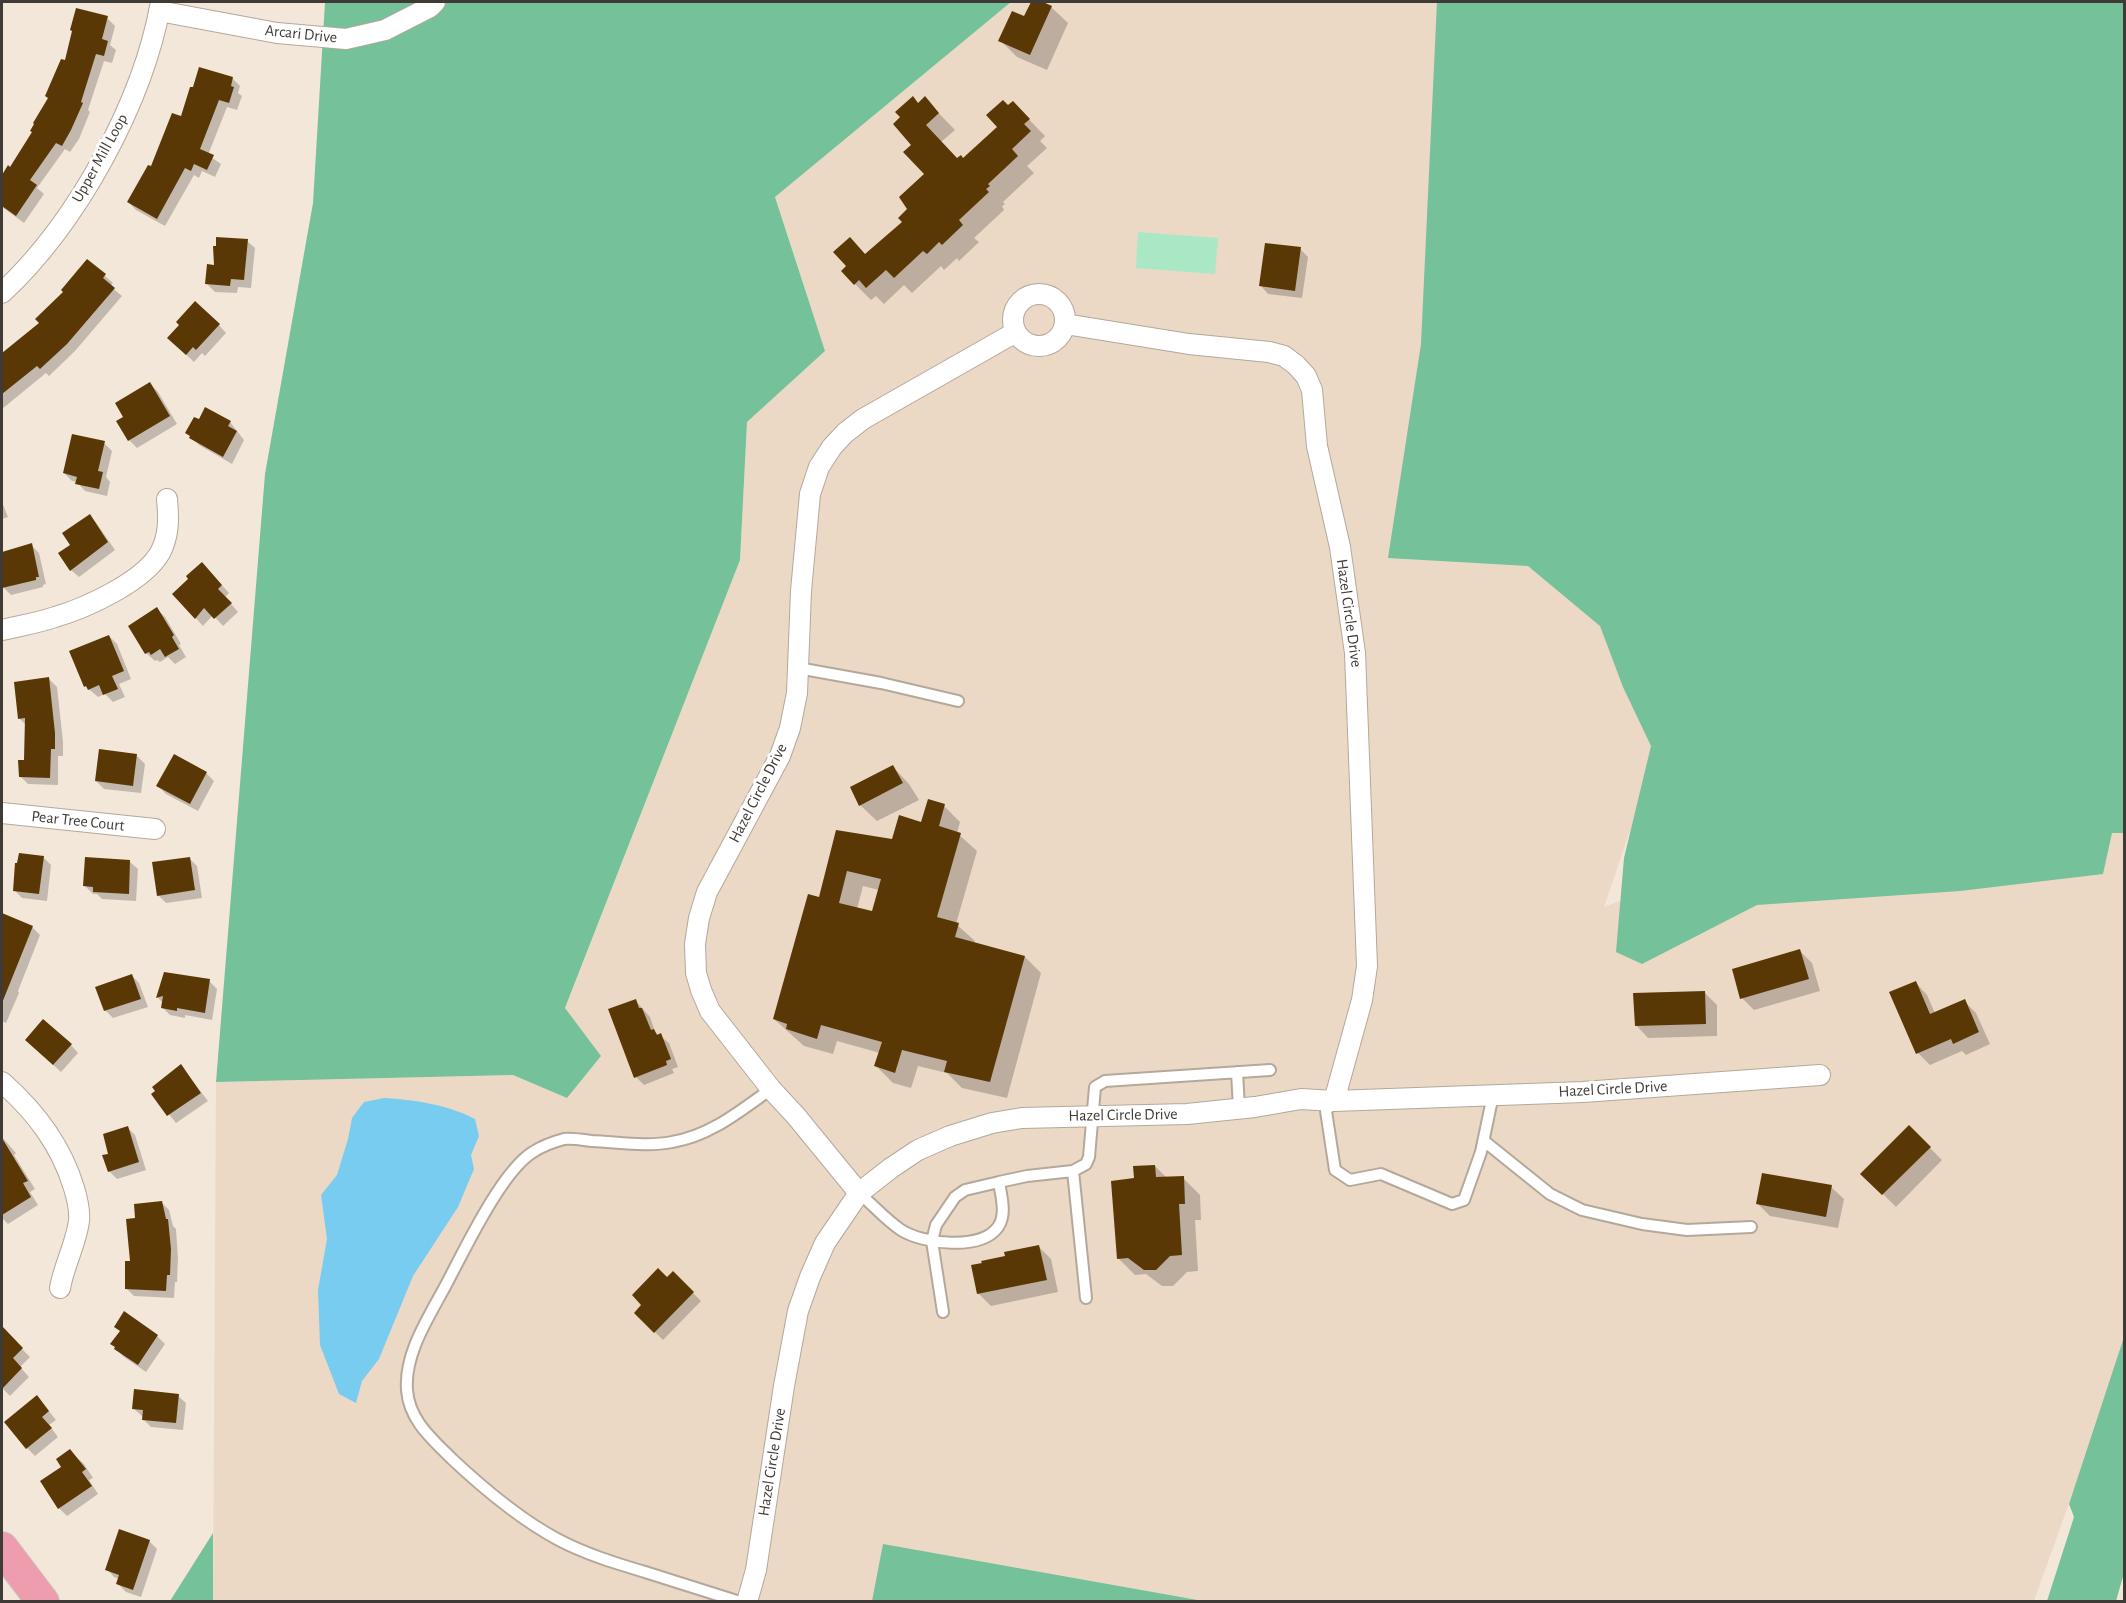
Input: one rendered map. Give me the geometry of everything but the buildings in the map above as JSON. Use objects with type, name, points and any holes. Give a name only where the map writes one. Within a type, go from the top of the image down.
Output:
[{"type":"main road","points":[[2,1548],[43,1602]]},
{"type":"street","name":"Arcari Drive","points":[[160,6],[277,33],[346,39],[385,30],[430,7],[435,2]]},
{"type":"street","name":"Upper Mill Loop","points":[[2,293],[26,269],[59,228],[98,166],[130,101],[147,58],[160,6]]},
{"type":"street","points":[[1038,293],[1047,294],[1060,303],[1064,309],[1065,324],[1058,339],[1043,346],[1028,344],[1016,332],[1013,315],[1022,300],[1038,293]]},
{"type":"street","name":"Hazel Circle Drive","points":[[1065,324],[1189,344],[1269,352],[1284,356],[1306,376],[1312,390],[1317,446],[1340,547],[1355,653],[1367,966],[1362,1000],[1334,1101]]},
{"type":"street","name":"Hazel Circle Drive","points":[[859,1193],[771,1089],[710,1011],[700,990],[696,973],[695,944],[699,918],[707,892],[780,756],[787,737],[797,693],[801,591],[808,503],[819,467],[832,447],[863,419],[1016,332]]},
{"type":"street","points":[[2,630],[57,617],[92,603],[148,568],[159,554],[166,538],[169,521],[167,500]]},
{"type":"street","name":"Pear Tree Court","points":[[2,813],[155,829]]},
{"type":"street","name":"Hazel Circle Drive","points":[[747,1602],[756,1570],[784,1386],[798,1311],[810,1277],[825,1243],[859,1193],[918,1150],[950,1136],[992,1123],[1022,1118],[1187,1114],[1301,1099],[1334,1101],[1583,1092],[1820,1075]]},
{"type":"street","points":[[2,1082],[43,1124],[57,1146],[71,1179],[79,1219],[74,1245],[63,1270],[60,1288]]},
{"type":"lane","points":[[798,668],[880,682],[958,700]]},
{"type":"lane","points":[[943,1312],[933,1241],[936,1225],[955,1197],[965,1190],[1027,1176],[1073,1171],[1086,1164],[1089,1157],[1095,1087],[1104,1081],[1270,1070]]},
{"type":"lane","points":[[1237,1072],[1239,1108]]},
{"type":"lane","points":[[740,1602],[602,1559],[558,1540],[530,1523],[478,1484],[426,1434],[410,1406],[406,1378],[411,1357],[422,1333],[465,1250],[510,1173],[527,1157],[546,1145],[566,1139],[646,1144],[671,1143],[695,1137],[718,1126],[771,1089]]},
{"type":"lane","points":[[1334,1101],[1326,1111],[1335,1170],[1350,1180],[1381,1174],[1452,1204],[1464,1200],[1484,1141],[1493,1095]]},
{"type":"lane","points":[[1484,1141],[1550,1194],[1582,1210],[1642,1224],[1687,1230],[1751,1227]]},
{"type":"lane","points":[[1073,1171],[1086,1298]]},
{"type":"lane","points":[[859,1193],[901,1230],[915,1237],[957,1244],[981,1239],[998,1228],[1003,1210],[999,1182]]},
{"type":"shaded area","points":[[1011,2],[1513,2],[1666,725],[1604,907],[1743,854],[2124,781],[2124,1350],[2034,1601],[213,1602],[216,1082],[513,1075],[567,1098],[601,1056],[565,1009],[740,560],[747,422],[825,351],[775,197]]},
{"type":"green space","points":[[325,2],[1011,2],[775,197],[825,351],[747,422],[740,560],[565,1008],[601,1056],[567,1098],[513,1075],[216,1082],[265,474],[313,203]]},
{"type":"green space","points":[[1437,2],[2124,2],[2124,833],[2112,833],[2103,874],[1960,891],[1757,905],[1642,964],[1616,952],[1624,858],[1651,746],[1623,687],[1600,626],[1528,566],[1388,558],[1421,344]]},
{"type":"green space","points":[[1138,232],[1218,238],[1215,274],[1136,268]]},
{"type":"green space","points":[[2124,1337],[2124,1573],[2116,1601],[2047,1601],[2074,1517],[2069,1504]]},
{"type":"green space","points":[[213,1533],[213,1601],[170,1601]]},
{"type":"green space","points":[[883,1544],[1203,1601],[872,1601]]},
{"type":"water","points":[[384,1098],[430,1104],[464,1114],[475,1119],[479,1136],[471,1155],[474,1169],[458,1207],[413,1276],[379,1359],[362,1381],[356,1403],[339,1394],[320,1345],[318,1290],[327,1239],[321,1195],[337,1175],[352,1118],[364,1102]]}]
